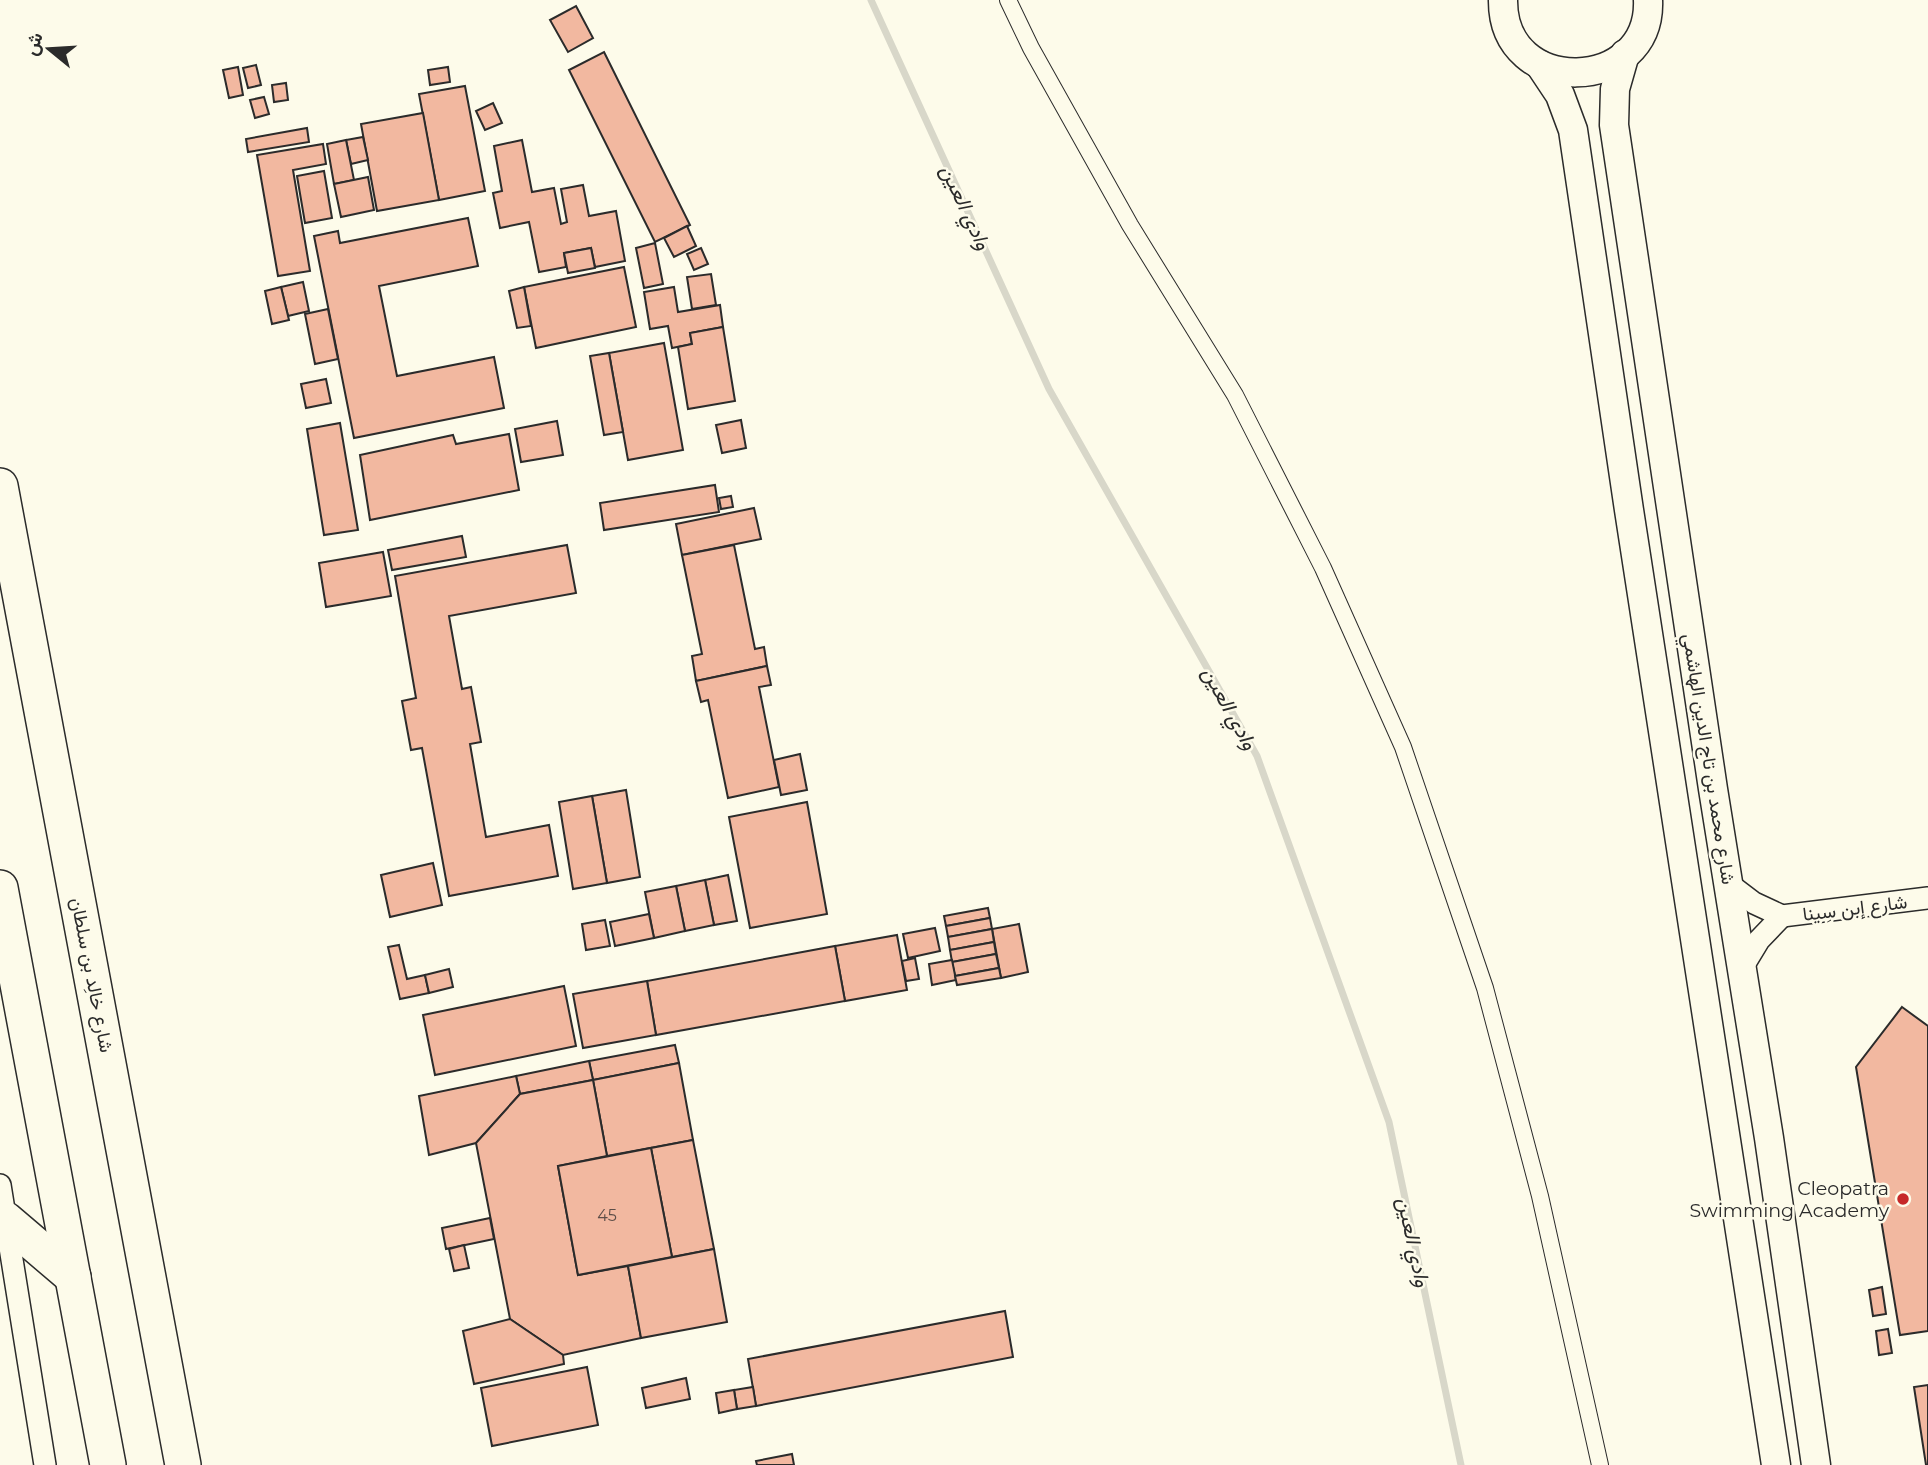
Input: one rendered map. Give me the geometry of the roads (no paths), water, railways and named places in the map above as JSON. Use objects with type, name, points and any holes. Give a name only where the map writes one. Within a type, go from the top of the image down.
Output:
[{"type":"main road","name":"شارع خالِد بن سلطان","points":[[0,486],[183,1465]]},
{"type":"main road","points":[[0,888],[108,1465]]},
{"type":"main road","points":[[6,1220],[73,1277]]},
{"type":"street","points":[[1008,0],[1031,48],[1130,225],[1234,395],[1323,568],[1403,747],[1485,988],[1540,1196],[1600,1465]]},
{"type":"street","points":[[1503,0],[1507,26],[1526,55],[1557,72],[1575,74],[1593,72],[1610,65],[1625,54],[1641,32],[1654,2]]},
{"type":"street","name":"شارع محمد بن تاج الدين الهاشمي","points":[[1625,54],[1615,89],[1614,125],[1816,1465]]},
{"type":"street","points":[[1540,65],[1560,95],[1573,130],[1776,1465]]},
{"type":"street","name":"شارع إبن سِينا","points":[[1729,884],[1754,903],[1782,916],[1928,898]]},
{"type":"street","name":"شارع إبن سِينا","points":[[1742,968],[1759,940],[1782,916]]},
{"type":"street","points":[[0,1185],[45,1465]]},
{"type":"waterway","name":"وادي العين","points":[[871,0],[1049,389],[1257,756],[1389,1122],[1461,1465]]},
{"type":"place","name":"Cleopatra Swimming Academy","points":[[1903,1199]]}]
